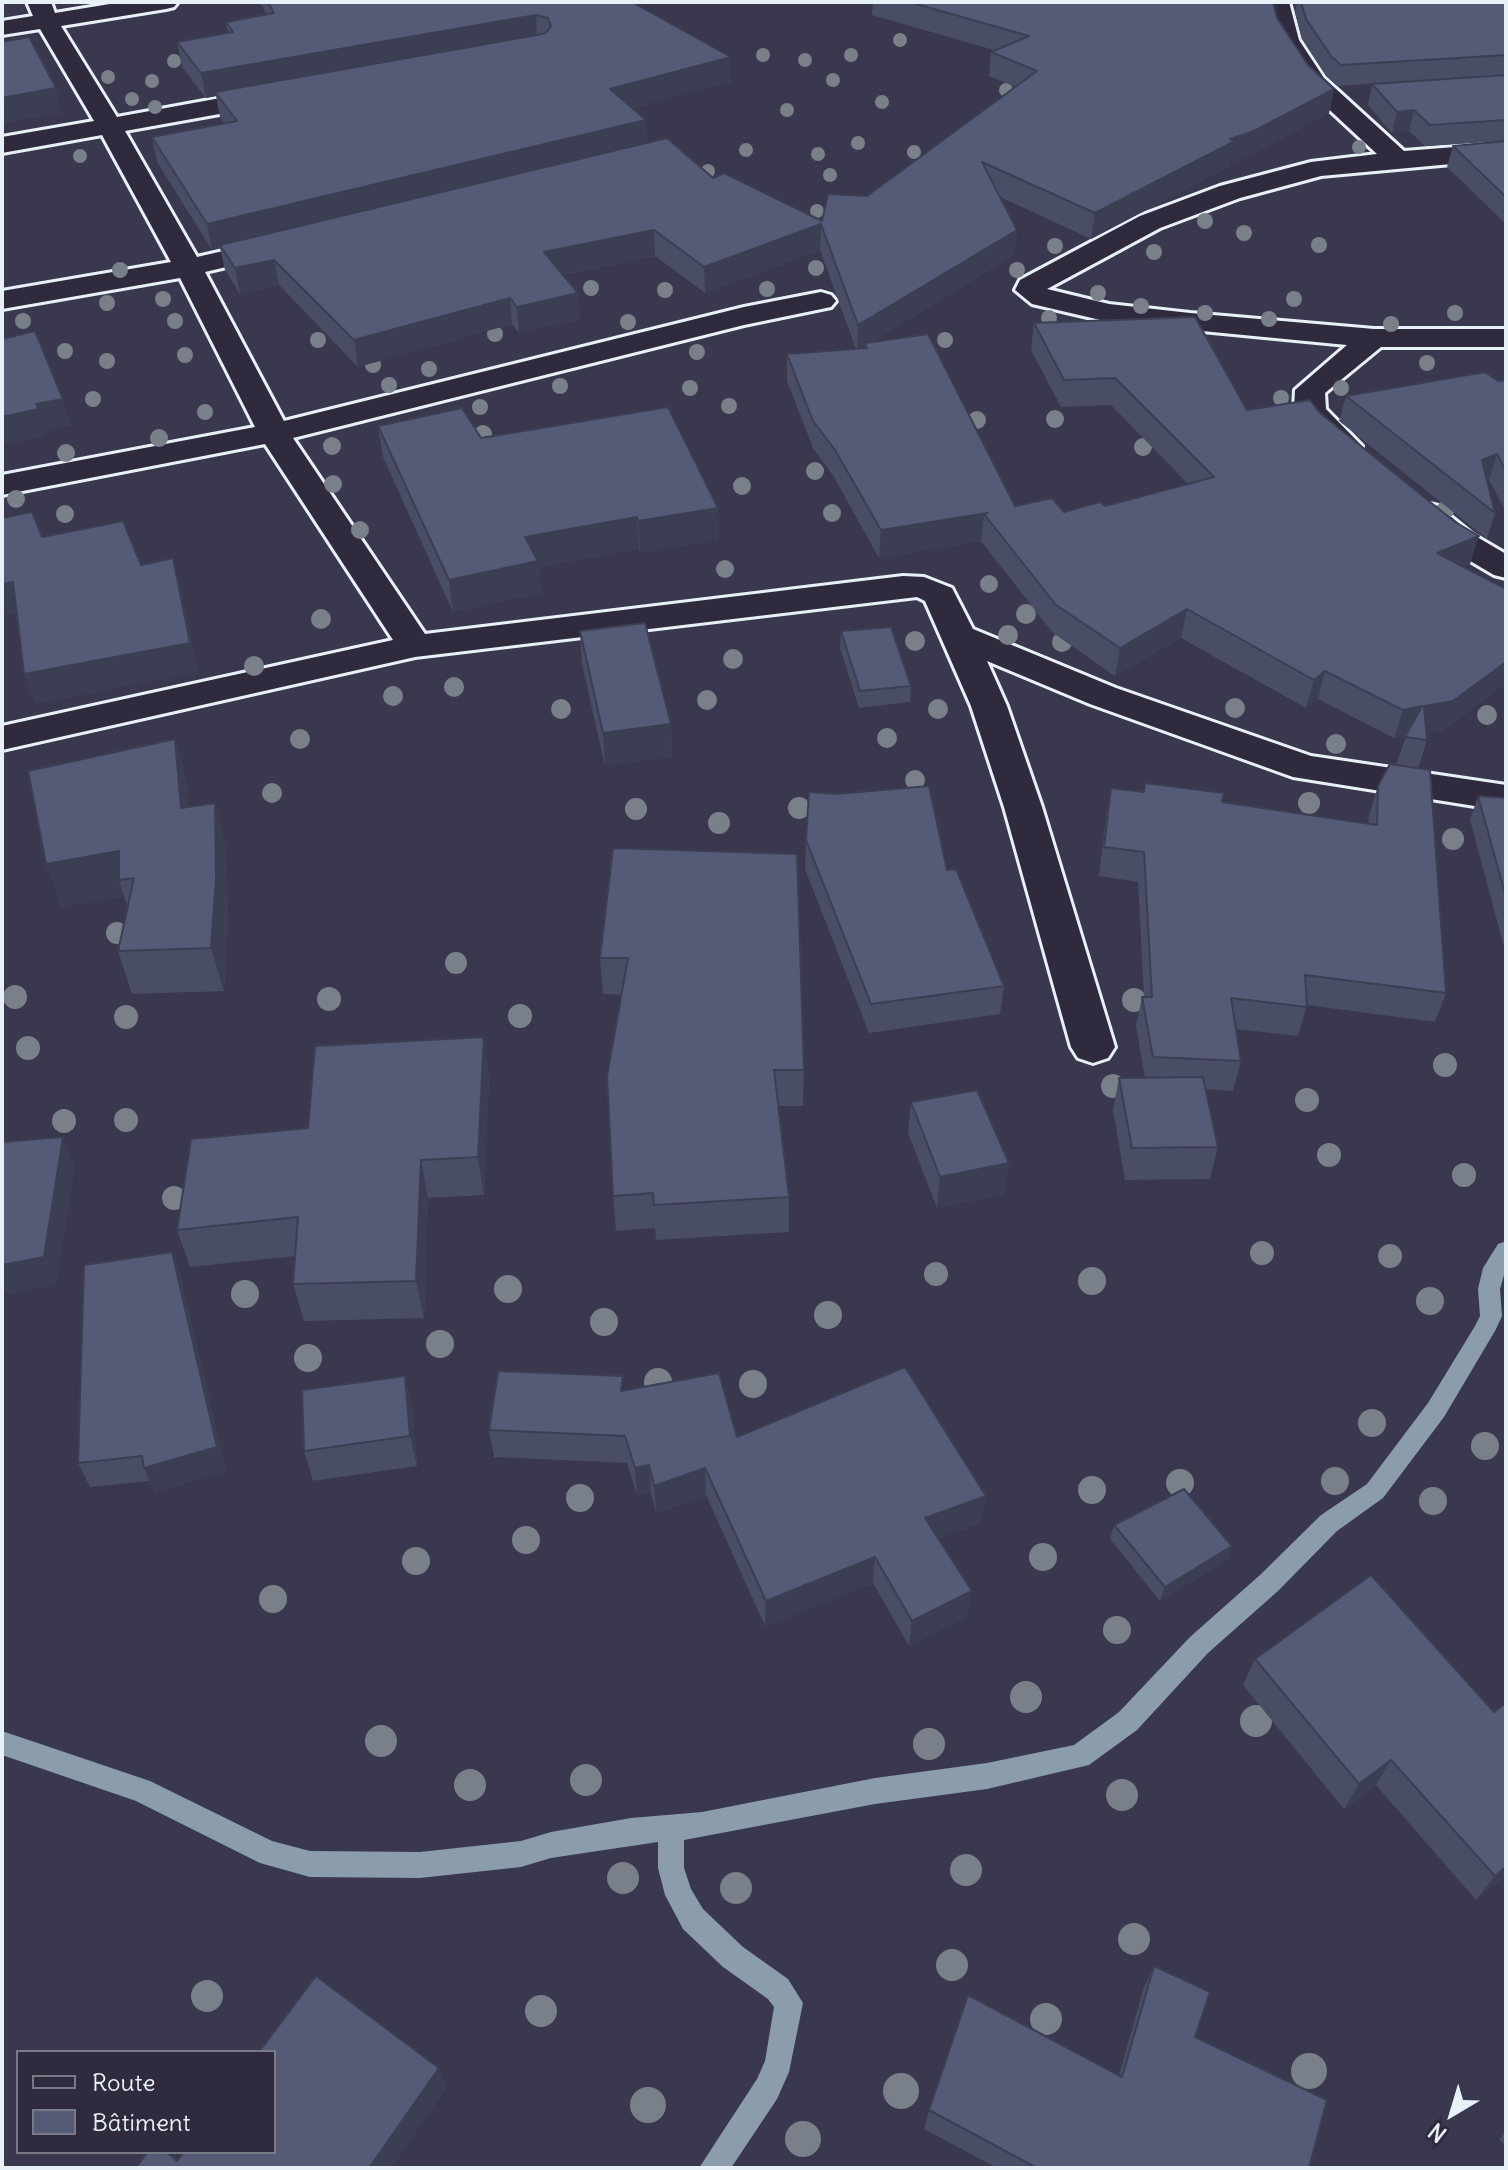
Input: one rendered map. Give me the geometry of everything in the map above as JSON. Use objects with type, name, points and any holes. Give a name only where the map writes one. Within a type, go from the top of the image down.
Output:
[{"type":"street","points":[[2,28],[42,11],[166,2]]},
{"type":"street","points":[[1277,2],[1287,40],[1315,83],[1398,159]]},
{"type":"street","points":[[42,11],[188,268],[274,433],[415,646]]},
{"type":"street","points":[[2,145],[293,93]]},
{"type":"street","points":[[1330,97],[1359,95]]},
{"type":"street","points":[[1506,151],[1320,168],[1230,192],[1150,222],[1030,286],[1029,290],[1042,298],[1109,313],[1374,338],[1506,338]]},
{"type":"street","points":[[2,300],[188,268],[308,240]]},
{"type":"street","points":[[2,485],[274,433],[744,316],[821,301]]},
{"type":"street","points":[[1363,461],[1327,431],[1310,410],[1310,390],[1374,338]]},
{"type":"street","points":[[1400,491],[1460,541],[1506,568]]},
{"type":"street","points":[[2,738],[415,646],[903,586],[924,587],[940,595],[989,706],[1018,792],[1093,1047]]},
{"type":"street","points":[[956,635],[1103,696],[1306,768],[1506,798]]},
{"type":"building","points":[[268,2],[632,2],[731,57],[610,89],[646,120],[207,224],[152,137],[237,121],[215,92],[537,35],[546,33],[551,26],[548,18],[536,15],[201,73],[177,42],[233,32],[226,22],[274,13]]},
{"type":"building","points":[[909,2],[1273,2],[1277,18],[1308,65],[1334,89],[1254,131],[1230,139],[1235,141],[1095,213],[982,162],[1017,230],[858,325],[821,224],[704,267],[654,230],[544,252],[578,293],[517,307],[510,298],[354,340],[274,260],[235,268],[220,245],[667,138],[713,178],[724,173],[822,221],[828,194],[867,196],[1037,71],[991,52],[1029,36]]},
{"type":"building","points":[[1301,2],[1506,2],[1506,55],[1341,65],[1331,56],[1306,19]]},
{"type":"building","points":[[29,37],[56,88],[2,98],[2,42]]},
{"type":"building","points":[[1506,75],[1506,120],[1430,125],[1414,110],[1397,112],[1372,84]]},
{"type":"building","points":[[1506,141],[1506,197],[1453,146]]},
{"type":"building","points":[[1195,317],[1247,410],[1310,400],[1320,413],[1455,522],[1479,536],[1437,553],[1506,589],[1506,662],[1453,701],[1424,706],[1427,740],[1405,737],[1422,706],[1403,710],[1325,671],[1314,680],[1187,609],[1120,648],[1056,605],[984,514],[988,513],[881,530],[835,450],[813,421],[787,354],[867,348],[865,343],[928,334],[1015,506],[1052,498],[1064,512],[1100,502],[1105,506],[1214,477],[1115,378],[1064,380],[1034,323]]},
{"type":"building","points":[[35,331],[63,399],[36,404],[39,409],[2,417],[2,339]]},
{"type":"building","points":[[1485,372],[1498,381],[1506,380],[1506,471],[1497,454],[1482,460],[1495,513],[1346,396]]},
{"type":"building","points":[[668,407],[718,508],[638,521],[637,517],[525,537],[538,561],[449,580],[378,426],[462,408],[481,438]]},
{"type":"building","points":[[32,512],[42,537],[123,521],[141,565],[173,558],[190,643],[24,674],[13,582],[2,584],[2,518]]},
{"type":"building","points":[[645,623],[671,724],[603,733],[580,631]]},
{"type":"building","points":[[891,627],[911,686],[860,691],[841,631]]},
{"type":"building","points":[[175,739],[181,808],[215,803],[216,879],[211,948],[118,951],[134,878],[119,880],[119,851],[46,864],[28,771]]},
{"type":"building","points":[[1390,764],[1430,770],[1446,993],[1305,975],[1307,1007],[1231,998],[1241,1061],[1153,1057],[1142,997],[1152,997],[1144,852],[1104,847],[1111,788],[1144,792],[1145,783],[1224,793],[1222,802],[1377,825],[1378,786]]},
{"type":"building","points":[[929,786],[947,870],[956,869],[1004,986],[871,1004],[806,840],[809,792],[836,794]]},
{"type":"building","points":[[1478,796],[1506,798],[1506,897]]},
{"type":"building","points":[[613,848],[797,854],[804,1070],[774,1070],[789,1197],[654,1205],[653,1193],[613,1196],[607,1076],[628,958],[600,958]]},
{"type":"building","points":[[484,1037],[478,1157],[421,1160],[416,1281],[293,1284],[298,1217],[177,1230],[191,1139],[308,1128],[315,1046]]},
{"type":"building","points":[[1203,1077],[1218,1147],[1132,1148],[1119,1078]]},
{"type":"building","points":[[977,1090],[1009,1163],[940,1177],[911,1102]]},
{"type":"building","points":[[63,1137],[44,1257],[2,1265],[2,1142]]},
{"type":"building","points":[[172,1252],[217,1447],[144,1468],[142,1456],[78,1463],[84,1265]]},
{"type":"building","points":[[905,1367],[986,1496],[925,1518],[972,1591],[912,1621],[875,1557],[766,1601],[705,1468],[654,1486],[649,1465],[635,1468],[625,1436],[489,1430],[498,1371],[623,1376],[621,1391],[719,1373],[737,1437]]},
{"type":"building","points":[[405,1376],[410,1436],[304,1451],[302,1390]]},
{"type":"building","points":[[1184,1489],[1232,1546],[1165,1587],[1114,1525]]},
{"type":"building","points":[[1371,1575],[1494,1712],[1506,1703],[1506,1867],[1495,1876],[1391,1760],[1359,1784],[1255,1659]]},
{"type":"building","points":[[1154,1966],[1210,1992],[1195,2037],[1327,2100],[1309,2168],[1037,2168],[929,2110],[968,1995],[1122,2077]]},
{"type":"building","points":[[316,1976],[439,2068],[369,2168],[136,2168],[146,2154],[168,2154],[177,2161],[182,2154],[276,2154],[276,2050],[260,2050]]},
{"type":"waterway","points":[[2,1743],[141,1790],[269,1854],[310,1864],[420,1865],[521,1854],[551,1845],[631,1831],[702,1825],[875,1791],[987,1776],[1080,1756],[1128,1721],[1199,1645],[1269,1583],[1329,1523],[1375,1491],[1436,1410],[1484,1331],[1491,1316],[1489,1289],[1494,1268],[1506,1250]]},
{"type":"waterway","points":[[671,1828],[671,1868],[679,1895],[693,1919],[733,1957],[778,1989],[789,2003],[779,2062],[767,2089],[714,2168]]}]
